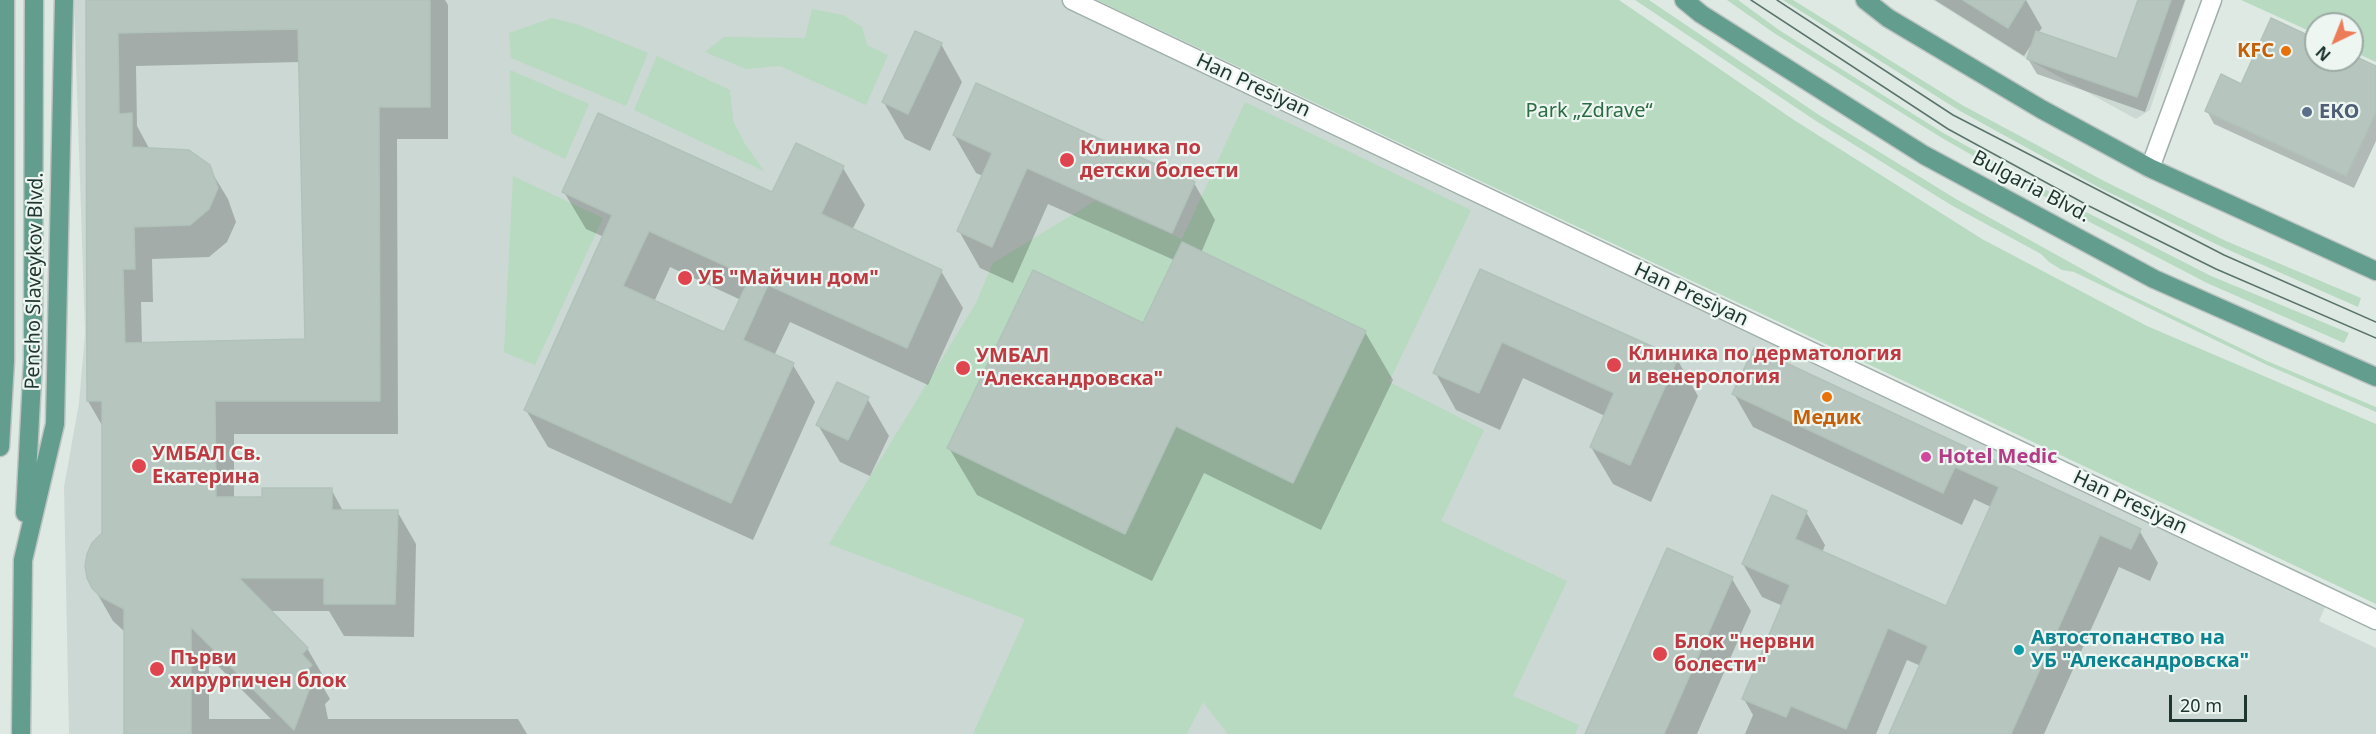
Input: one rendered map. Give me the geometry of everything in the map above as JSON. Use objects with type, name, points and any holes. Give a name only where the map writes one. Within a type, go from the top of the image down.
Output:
[{"type":"main road","name":"Pencho Slaveykov Blvd.","points":[[0,447],[5,361],[5,0]]},
{"type":"main road","name":"Pencho Slaveykov Blvd.","points":[[21,734],[23,560],[33,360],[34,0]]},
{"type":"main road","name":"Pencho Slaveykov Blvd.","points":[[23,560],[55,424],[64,0]]},
{"type":"main road","points":[[1679,0],[1701,14]]},
{"type":"main road","name":"Bulgaria Blvd.","points":[[1684,0],[1701,14],[1924,155],[2154,279],[2376,376]]},
{"type":"main road","points":[[1855,0],[2041,109],[2150,168],[2376,271]]},
{"type":"main road","points":[[1865,0],[1888,18]]},
{"type":"street","name":"Han Presiyan","points":[[1072,0],[2376,620]]},
{"type":"street","points":[[2150,168],[2212,0]]},
{"type":"shaded area","name":"УМБАЛ \"Александровска\"","points":[[74,0],[1072,0],[2329,598],[2319,621],[2376,648],[2376,734],[69,734],[64,487],[79,403],[85,333]]},
{"type":"shaded area","points":[[1933,0],[2186,0],[2150,110],[2136,119],[2027,59]]},
{"type":"green space","name":"Park „Zdrave“","points":[[1097,0],[1619,0],[1794,120],[1982,239],[2147,326],[2376,424],[2376,604]]},
{"type":"green space","points":[[1635,0],[1649,0],[1819,115],[1956,199],[2118,289],[2267,361],[2376,407],[2376,412],[2267,365],[2074,272],[2062,270],[2041,254],[1951,205],[1816,121]]},
{"type":"green space","points":[[1727,0],[1738,0],[1779,30],[1945,134],[2086,212],[2211,276],[2349,333],[2344,343],[2207,283],[2084,219],[1942,138],[1774,33]]},
{"type":"green space","points":[[1783,0],[1793,0],[1962,105],[2106,182],[2226,241],[2361,298],[2358,307],[2222,247],[2100,188],[1960,111]]},
{"type":"green space","points":[[2241,0],[2376,0],[2376,62],[2364,56],[2364,12],[2304,12],[2304,29]]},
{"type":"green space","points":[[812,9],[843,15],[862,27],[867,45],[888,55],[866,105],[780,66],[746,69],[705,52],[724,37],[805,38]]},
{"type":"green space","points":[[552,18],[579,25],[648,53],[626,106],[511,58],[509,33]]},
{"type":"green space","points":[[657,56],[730,90],[733,121],[745,144],[764,171],[634,110]]},
{"type":"green space","points":[[510,70],[589,104],[565,159],[511,133]]},
{"type":"green space","points":[[1245,102],[1471,210],[1389,382],[1484,430],[1441,521],[1567,581],[1513,696],[1579,725],[1575,734],[1228,734],[1203,702],[1187,734],[973,734],[1025,619],[829,544],[976,303],[993,263],[1095,201],[1182,239]]},
{"type":"green space","points":[[513,176],[603,218],[535,365],[504,352]]},
{"type":"building","points":[[86,0],[430,0],[430,107],[379,107],[380,401],[215,401],[216,497],[262,497],[262,488],[332,488],[332,510],[398,510],[395,604],[324,604],[324,578],[239,578],[308,648],[302,654],[312,665],[307,670],[310,687],[294,730],[191,627],[191,734],[124,734],[124,609],[101,597],[92,588],[85,566],[92,543],[102,533],[102,401],[87,401]],"holes":[[[298,29],[305,339],[125,343],[123,269],[135,269],[134,227],[190,225],[209,209],[218,188],[210,165],[189,150],[132,147],[132,113],[119,114],[118,33]]]},
{"type":"building","points":[[1963,0],[2025,0],[2008,28]]},
{"type":"building","points":[[2138,0],[2171,0],[2137,97],[2027,59],[2036,31],[2117,59]]},
{"type":"building","points":[[2271,18],[2304,33],[2304,72],[2364,72],[2364,60],[2376,66],[2376,112],[2346,176],[2205,111],[2221,74],[2241,84]]},
{"type":"building","points":[[915,31],[942,43],[908,114],[882,102]]},
{"type":"building","name":"Клиника по детски болести","points":[[976,83],[1195,182],[1172,233],[1027,168],[992,247],[957,231],[992,153],[953,135]]},
{"type":"building","points":[[598,113],[772,192],[796,143],[844,166],[821,214],[942,270],[907,348],[768,285],[743,340],[794,363],[731,503],[524,410],[612,215],[562,192]],"holes":[[[649,231],[750,277],[724,332],[623,286]]]},
{"type":"building","points":[[1182,242],[1366,331],[1293,483],[1176,426],[1125,534],[947,448],[1033,270],[1143,323]]},
{"type":"building","name":"Клиника по дерматология и венерология","points":[[1480,269],[1678,358],[1630,465],[1590,447],[1614,393],[1502,342],[1479,393],[1433,373]]},
{"type":"building","points":[[1754,348],[2141,529],[2131,549],[2100,535],[2011,734],[1889,734],[1928,646],[1888,628],[1846,729],[1791,706],[1786,717],[1742,699],[1790,585],[1742,564],[1772,495],[1807,511],[1795,539],[1946,606],[1999,487],[1955,467],[1943,493],[1732,394]]},
{"type":"building","points":[[837,382],[869,397],[848,440],[816,425]]},
{"type":"building","name":"Блок \"нервни болести\"","points":[[1667,548],[1733,577],[1664,734],[1585,734]]},
{"type":"tram line","points":[[1751,0],[1948,129],[2089,206],[2216,269],[2376,338]]},
{"type":"tram line","points":[[1777,0],[1953,115],[2224,255],[2376,322]]},
{"type":"place","name":"KFC","points":[[2286,51]]},
{"type":"place","name":"ЕКО","points":[[2307,112]]},
{"type":"place","name":"Клиника по детски болести","points":[[1067,160]]},
{"type":"place","name":"УБ \"Майчин дом\"","points":[[685,278]]},
{"type":"place","name":"Клиника по дерматология и венерология","points":[[1614,365]]},
{"type":"place","name":"УМБАЛ \"Александровска\"","points":[[963,368]]},
{"type":"place","name":"Медик","points":[[1827,397]]},
{"type":"place","name":"Hotel Medic","points":[[1926,457]]},
{"type":"place","name":"УМБАЛ Св. Екатерина","points":[[139,466]]},
{"type":"place","name":"Автостопанство на УБ \"Александровска\"","points":[[2019,650]]},
{"type":"place","name":"Блок \"нервни болести\"","points":[[1660,654]]},
{"type":"place","name":"Първи хирургичен блок","points":[[157,669]]}]
